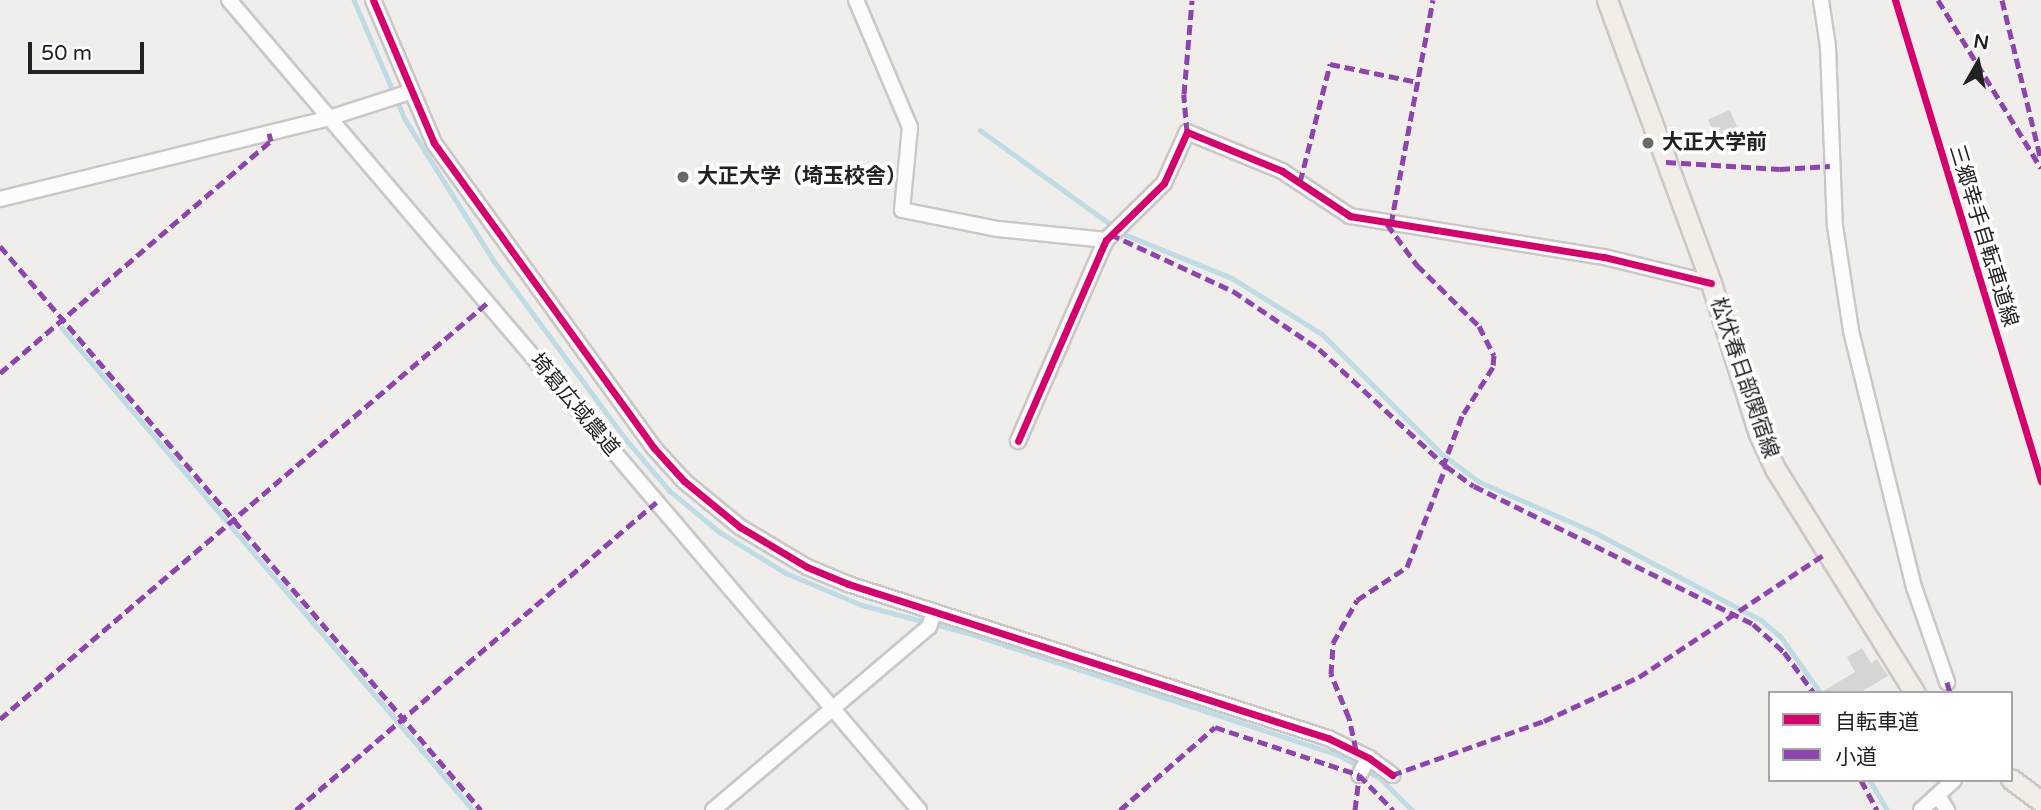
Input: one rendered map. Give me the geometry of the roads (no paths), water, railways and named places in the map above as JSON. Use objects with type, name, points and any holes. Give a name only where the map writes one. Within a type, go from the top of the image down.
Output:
[{"type":"main road","name":"松伏春日部関宿線","points":[[1607,0],[1711,283],[1755,421],[1776,470],[1914,691]]},
{"type":"main road","points":[[2013,781],[2041,803]]},
{"type":"street","name":"埼葛広域農道","points":[[229,0],[919,810]]},
{"type":"street","points":[[373,0],[433,143],[634,421],[684,481],[740,527],[807,567],[934,612],[1328,738],[1369,758],[1392,775]]},
{"type":"street","points":[[856,0],[909,127],[902,210],[998,229],[1113,232]]},
{"type":"street","points":[[1821,0],[1828,47],[1835,226],[1851,331],[1914,587],[1947,682]]},
{"type":"street","points":[[0,199],[329,118],[410,92]]},
{"type":"street","points":[[1018,441],[1113,232],[1164,183],[1186,132],[1282,171],[1350,216],[1604,257],[1711,283]]},
{"type":"street","points":[[713,810],[929,627],[934,612]]},
{"type":"street","points":[[1359,775],[1369,758]]},
{"type":"street","points":[[1921,810],[1952,782]]},
{"type":"street","points":[[1937,796],[1947,810]]},
{"type":"waterway","points":[[354,0],[405,119],[494,261],[624,437],[670,491],[721,533],[786,573],[862,605],[968,633],[1337,754],[1380,778],[1412,810]]},
{"type":"waterway","points":[[980,130],[1124,234],[1232,278],[1322,334],[1442,454],[1480,482],[1596,533],[1761,620],[1781,637],[1820,691]]},
{"type":"waterway","points":[[62,328],[473,810]]},
{"type":"waterway","points":[[1871,782],[1887,810]]},
{"type":"place","name":"大正大学前","points":[[1648,143]]},
{"type":"place","name":"大正大学（埼玉校舎）","points":[[683,177]]}]
